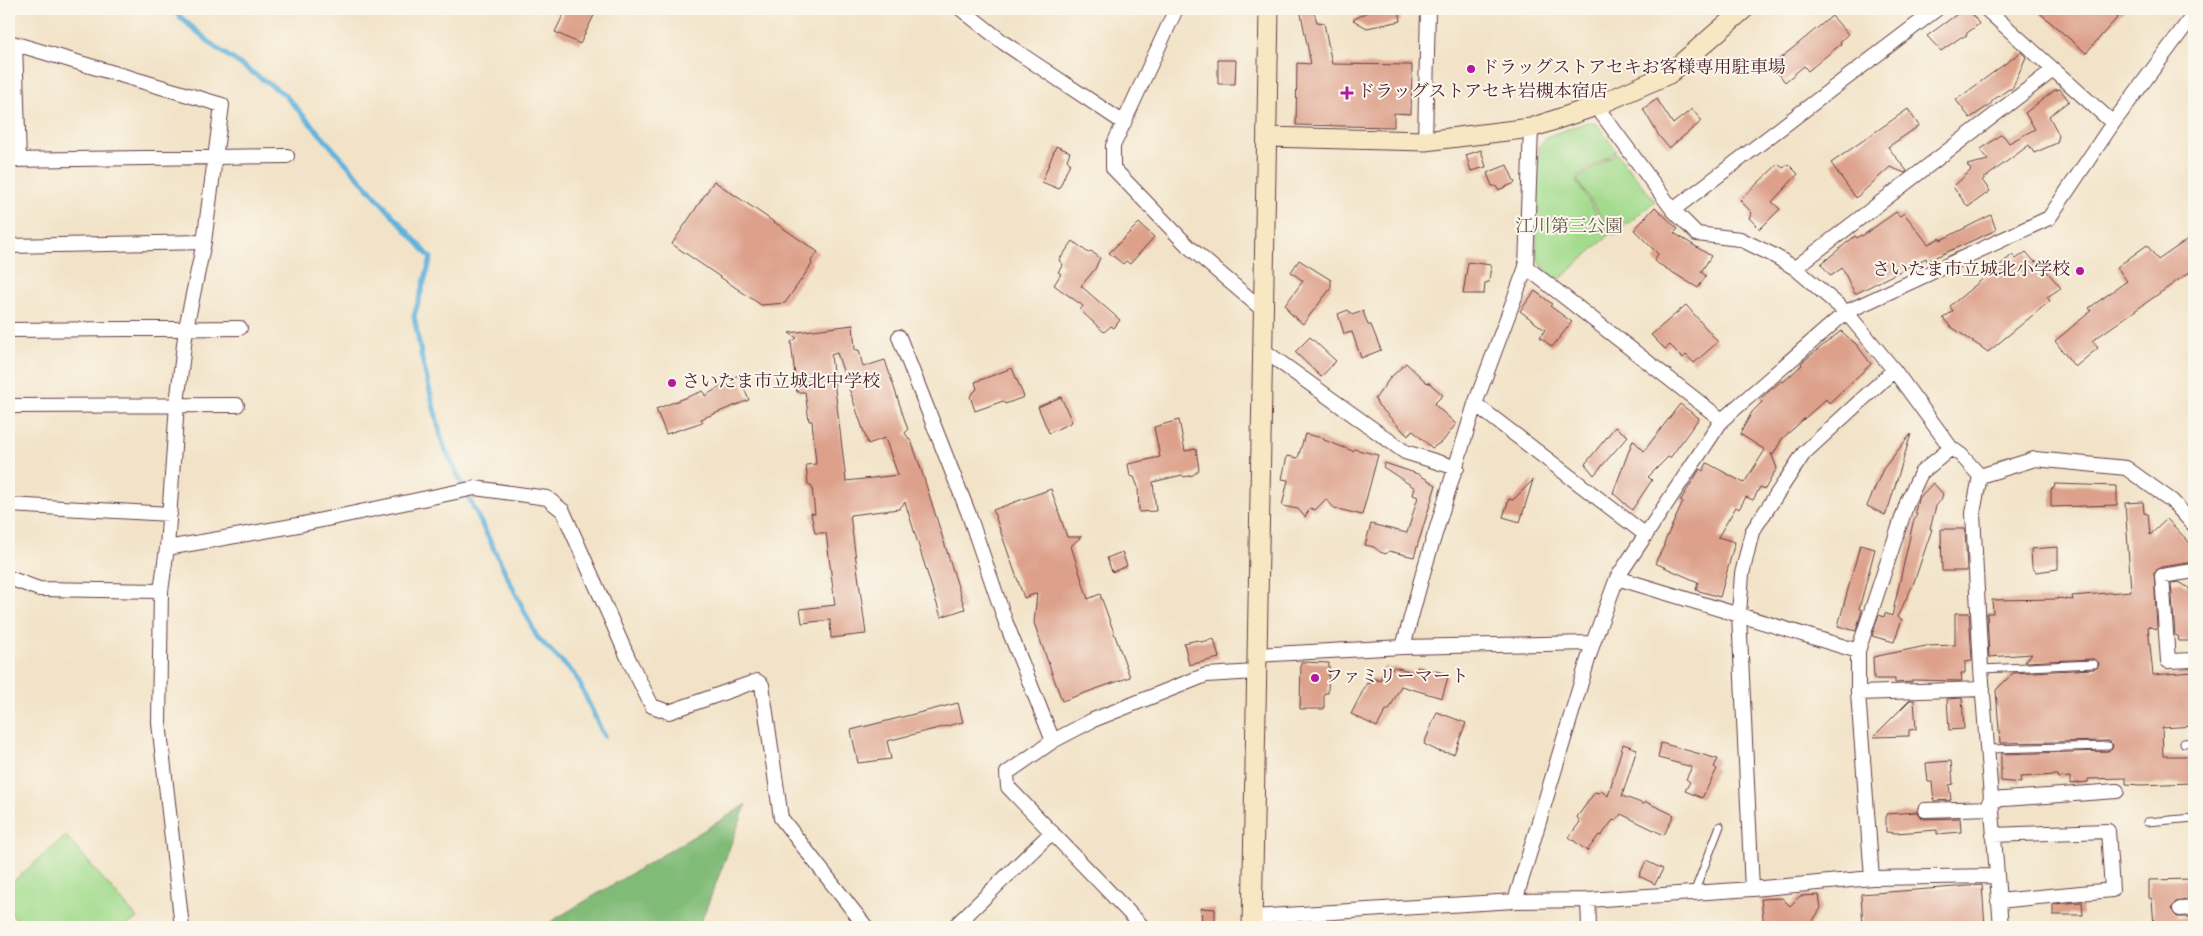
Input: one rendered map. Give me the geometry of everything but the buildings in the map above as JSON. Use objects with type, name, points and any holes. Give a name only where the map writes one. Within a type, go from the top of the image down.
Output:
[{"type":"street","points":[[961,9],[1004,43],[1124,123]]},
{"type":"street","points":[[1176,9],[1113,146],[1114,168],[1128,185],[1188,246],[1264,311]]},
{"type":"street","points":[[1269,9],[1252,922],[1515,901],[1588,900],[1752,889],[1872,878],[1996,876]]},
{"type":"street","points":[[1425,141],[1428,9]]},
{"type":"street","points":[[1267,137],[1425,141],[1531,128],[1596,106],[1669,74],[1744,9]]},
{"type":"street","points":[[1673,210],[1937,9]]},
{"type":"street","points":[[1986,9],[2113,123]]},
{"type":"street","points":[[1515,901],[1593,643],[1617,578],[1722,420],[1846,312],[2049,218],[2113,123],[2194,14]]},
{"type":"street","points":[[178,925],[159,723],[161,591],[167,548],[177,404],[186,328],[204,242],[215,158],[222,105],[12,43],[14,160],[215,158],[287,156]]},
{"type":"street","points":[[1795,268],[2053,70]]},
{"type":"street","points":[[1596,106],[1673,210],[1697,234],[1740,239],[1795,268],[1846,312],[1894,370],[1951,448],[1961,455],[1980,476]]},
{"type":"street","points":[[1404,647],[1423,574],[1475,404],[1526,267],[1531,128]]},
{"type":"street","points":[[9,246],[204,242]]},
{"type":"street","points":[[1526,267],[1722,420]]},
{"type":"street","points":[[9,330],[240,328]]},
{"type":"street","points":[[899,337],[968,512],[1006,623],[1053,741]]},
{"type":"street","points":[[1264,350],[1405,452],[1456,468]]},
{"type":"street","points":[[1752,889],[1739,614],[1742,574],[1752,532],[1804,453],[1894,370]]},
{"type":"street","points":[[1475,404],[1646,535]]},
{"type":"street","points":[[9,406],[237,405]]},
{"type":"street","points":[[1872,878],[1858,693],[1858,650],[1908,500],[1921,473],[1951,448]]},
{"type":"street","points":[[1980,476],[2035,459],[2126,468],[2172,502],[2194,525]]},
{"type":"street","points":[[1980,476],[1973,513],[1990,804],[2001,927]]},
{"type":"street","points":[[167,548],[298,525],[475,488],[547,498],[563,511],[629,660],[652,706],[669,712],[757,681],[762,685],[781,818],[866,927]]},
{"type":"street","points":[[9,505],[170,514]]},
{"type":"street","points":[[2194,571],[2162,576],[2168,662],[2194,660]]},
{"type":"street","points":[[9,578],[39,589],[161,591]]},
{"type":"street","points":[[1617,578],[1858,650]]},
{"type":"street","points":[[1143,927],[1008,787],[1007,774],[1053,741],[1093,720],[1206,675],[1256,664],[1404,647],[1593,643]]},
{"type":"street","points":[[1858,693],[1983,689]]},
{"type":"street","points":[[1925,810],[2117,791]]},
{"type":"street","points":[[1993,835],[2108,831],[2112,890],[1998,901]]},
{"type":"street","points":[[954,927],[1052,832]]},
{"type":"street","points":[[1588,900],[1589,927]]},
{"type":"street","points":[[2180,909],[2194,908]]},
{"type":"lane","points":[[1981,669],[2094,664]]},
{"type":"lane","points":[[2184,743],[2194,742]]},
{"type":"lane","points":[[1988,749],[2108,746]]},
{"type":"lane","points":[[2148,822],[2194,818]]},
{"type":"lane","points":[[1694,893],[1720,826]]},
{"type":"green space","name":"江川第三公園","points":[[1587,122],[1597,124],[1616,151],[1575,179],[1610,234],[1559,280],[1544,269],[1536,256],[1539,147],[1546,137]]},
{"type":"green space","points":[[1616,153],[1655,201],[1614,235],[1577,180]]},
{"type":"green space","points":[[746,805],[699,927],[542,927]]},
{"type":"green space","points":[[66,836],[137,918],[125,927],[23,927],[9,911],[9,885]]},
{"type":"waterway","points":[[175,9],[178,15],[215,47],[284,94],[431,258],[414,316],[422,359],[443,445],[537,637],[576,676],[604,736]]},
{"type":"place","name":"ドラッグストアセキお客様専用駐車場","points":[[1471,69]]},
{"type":"place","name":"ドラッグストアセキ岩槻本宿店","points":[[1347,93]]},
{"type":"place","name":"さいたま市立城北小学校","points":[[2080,271]]},
{"type":"place","name":"さいたま市立城北中学校","points":[[672,383]]},
{"type":"place","name":"ファミリーマート","points":[[1315,678]]}]
